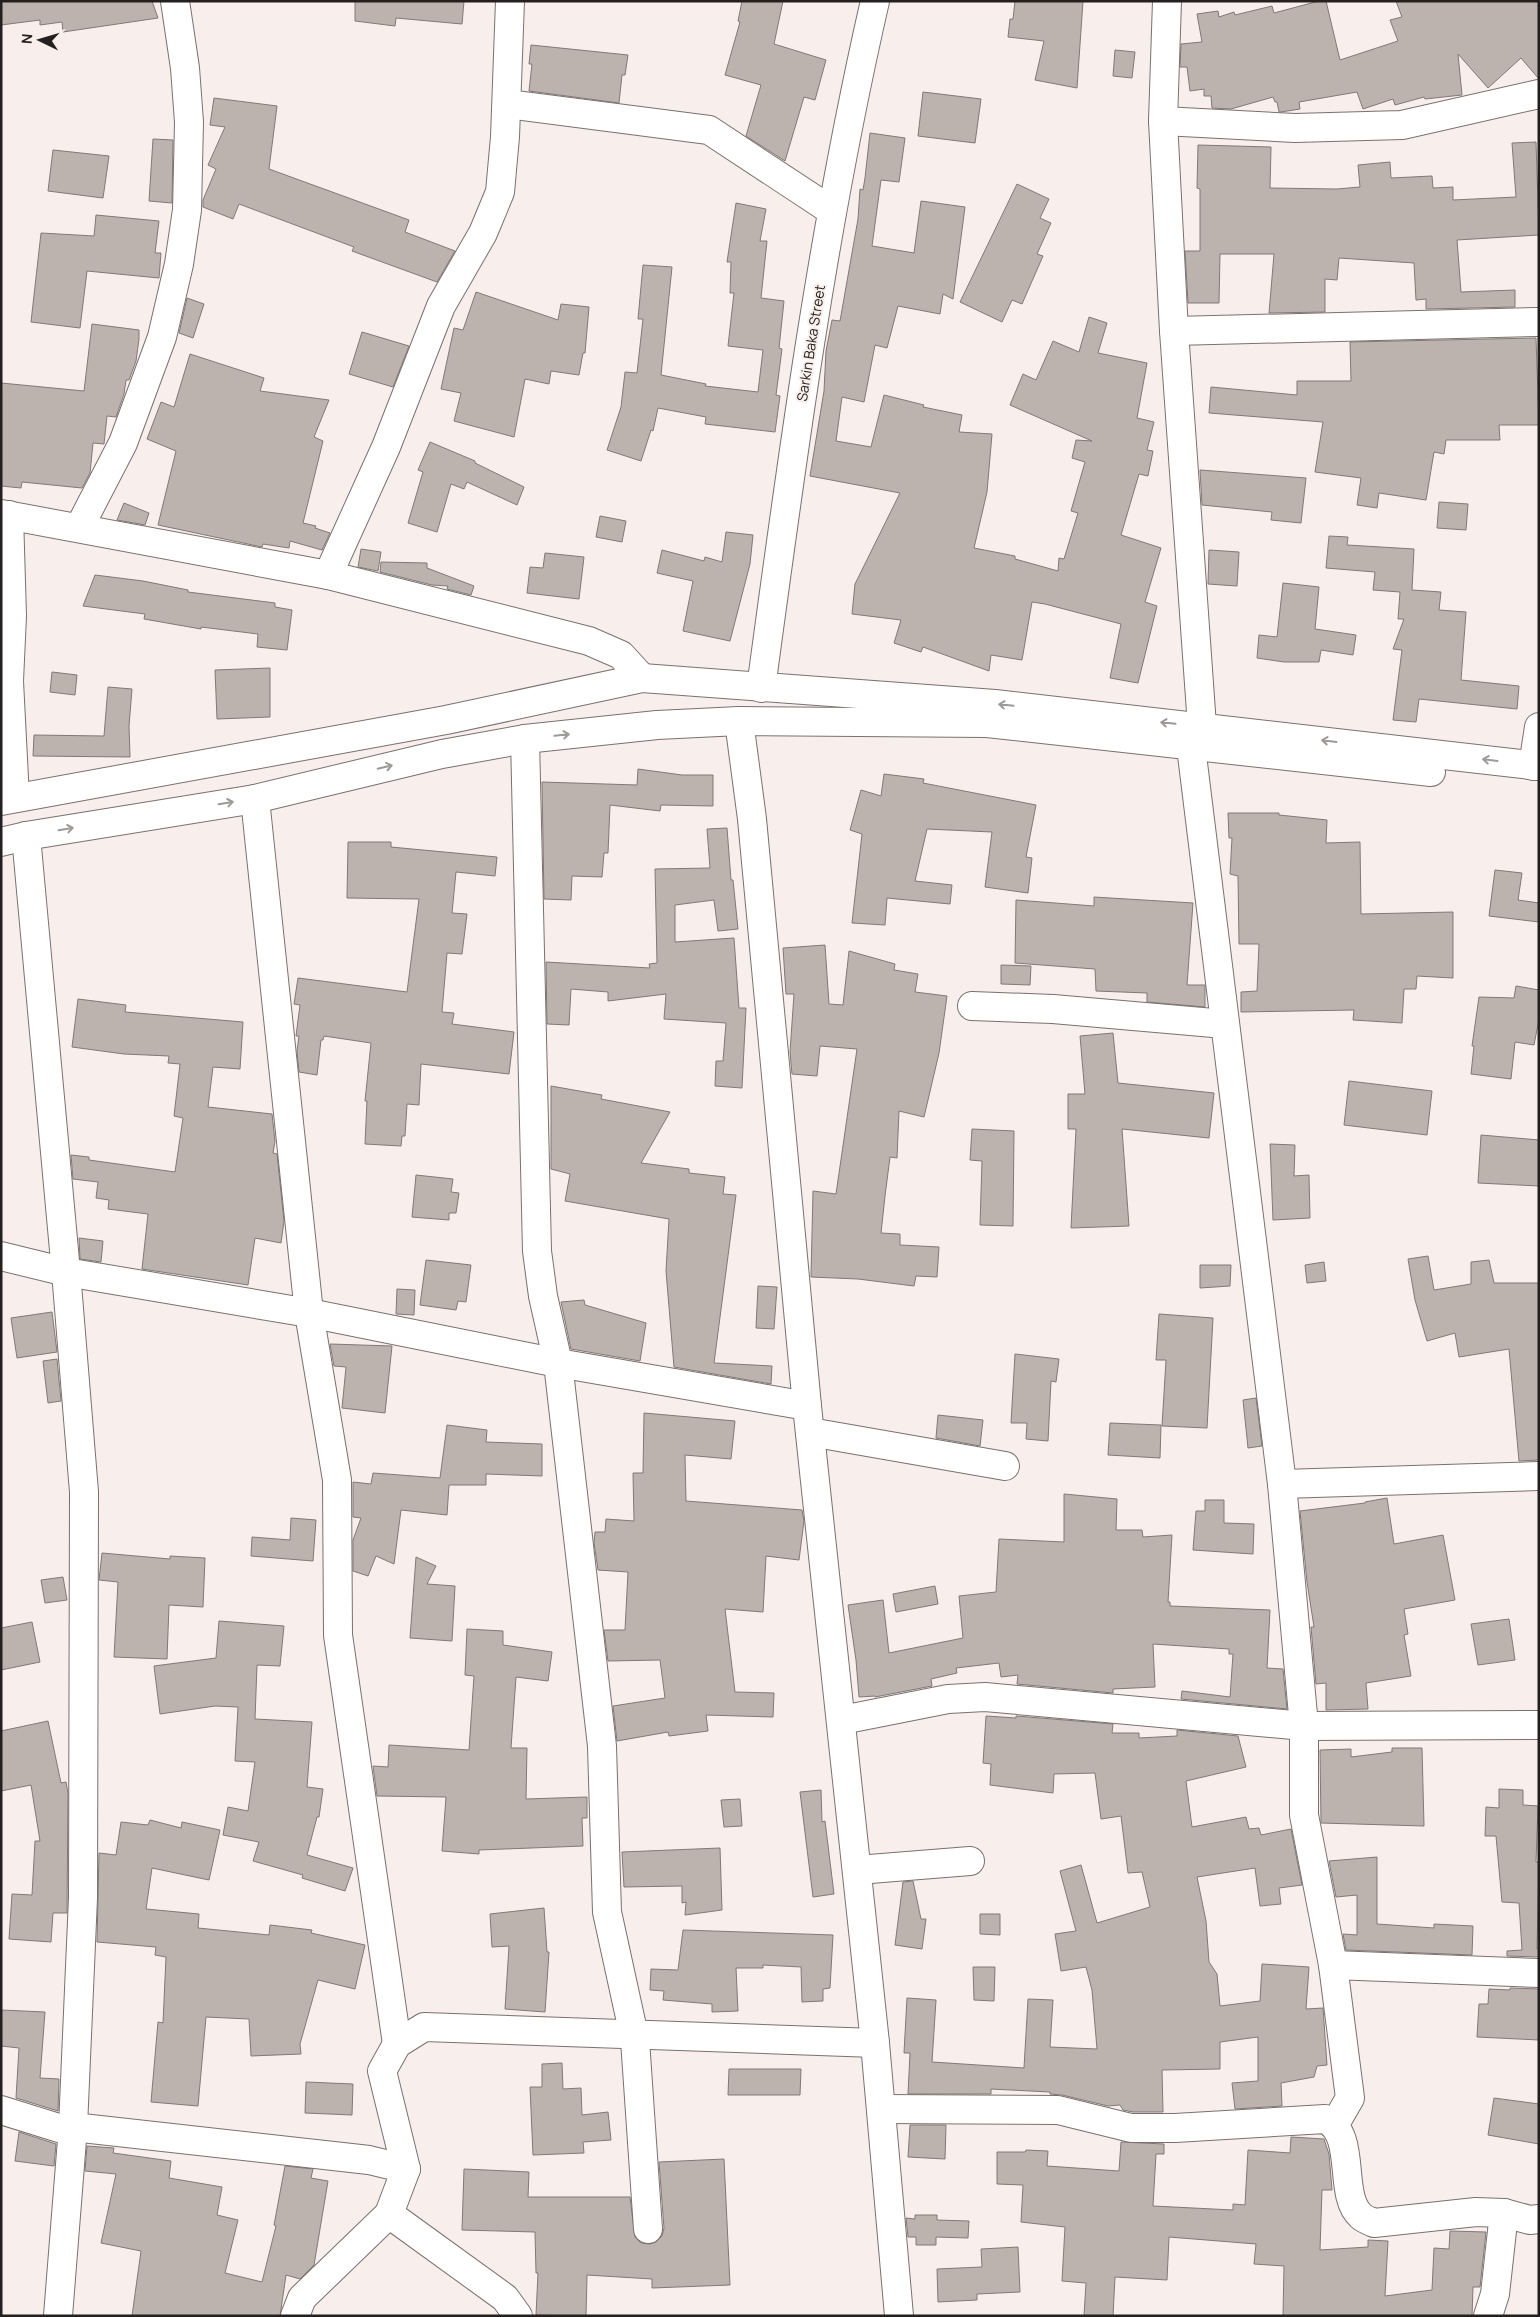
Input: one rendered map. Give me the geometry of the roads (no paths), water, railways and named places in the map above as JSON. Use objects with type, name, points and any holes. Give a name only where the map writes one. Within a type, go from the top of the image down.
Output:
[{"type":"street","points":[[79,528],[123,443],[162,337],[179,264],[187,210],[189,122],[185,68],[174,1]]},
{"type":"street","points":[[328,575],[386,447],[441,306],[483,233],[500,192],[510,1]]},
{"type":"street","name":"Sarkin Baka Street","points":[[761,688],[791,461],[832,211],[875,1]]},
{"type":"street","points":[[1167,1],[1163,121],[1196,736],[1225,1024],[1282,1484],[1304,1726],[1304,1815],[1332,1965],[1350,2098],[1335,2124]]},
{"type":"street","points":[[1163,121],[1295,128],[1402,126],[1539,94]]},
{"type":"street","points":[[506,104],[709,130],[832,211]]},
{"type":"street","points":[[1174,331],[1539,322]]},
{"type":"street","points":[[58,2316],[73,2127],[83,1898],[84,1492],[66,1272],[8,799],[9,681],[12,616],[5,514],[328,575],[590,641],[621,655],[642,678]]},
{"type":"street","points":[[8,799],[446,720],[642,678],[995,704],[1196,736]]},
{"type":"street","points":[[739,721],[752,819],[808,1419],[842,1720],[875,2043],[899,2316]]},
{"type":"street","points":[[13,839],[255,798],[442,754],[525,739],[657,725],[739,721],[987,723],[1196,736],[1537,771],[1539,726]]},
{"type":"street","points":[[525,739],[536,1251],[543,1296],[558,1363],[602,1746],[608,1912],[635,2040],[648,2229]]},
{"type":"street","points":[[255,798],[308,1313],[337,1480],[338,1635],[397,2044]]},
{"type":"street","points":[[972,1006],[1053,1009],[1225,1024]]},
{"type":"street","points":[[1,1256],[66,1272],[308,1313],[558,1363],[808,1419],[1004,1466]]},
{"type":"street","points":[[1282,1484],[1539,1476]]},
{"type":"street","points":[[842,1720],[948,1699],[985,1697],[1304,1726],[1539,1725]]},
{"type":"street","points":[[857,1870],[970,1861]]},
{"type":"street","points":[[1332,1965],[1539,1973]]},
{"type":"street","points":[[295,2316],[302,2298],[389,2214],[406,2169],[382,2071],[397,2044],[424,2027],[875,2043]]},
{"type":"street","points":[[881,2109],[1058,2110],[1131,2128],[1175,2128],[1326,2119],[1335,2124],[1342,2138],[1353,2204],[1360,2216],[1374,2224],[1476,2212],[1504,2213],[1530,2220],[1539,2220]]},
{"type":"street","points":[[1,2110],[62,2129],[73,2127],[369,2160],[406,2169]]},
{"type":"street","points":[[1488,2316],[1495,2294],[1504,2213]]},
{"type":"street","points":[[389,2214],[506,2298],[518,2316]]}]
